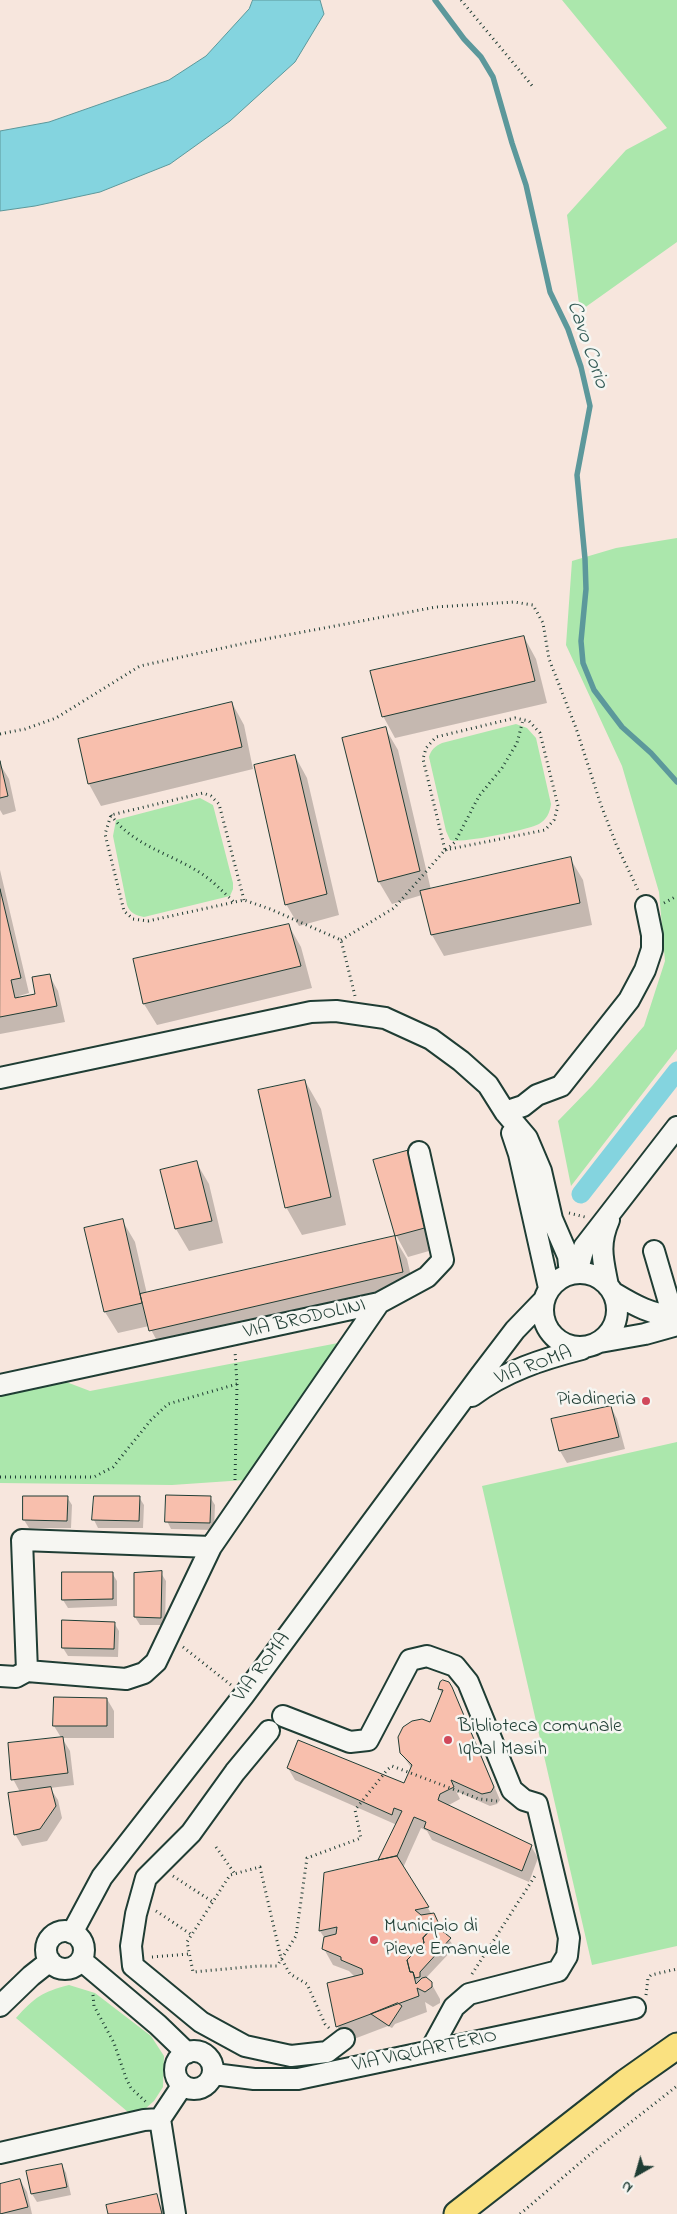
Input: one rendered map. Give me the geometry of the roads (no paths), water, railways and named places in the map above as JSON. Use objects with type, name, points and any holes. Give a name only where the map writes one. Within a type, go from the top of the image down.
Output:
[{"type":"main road","points":[[457,2214],[626,2082],[677,2046]]},
{"type":"street","points":[[505,1112],[523,1106],[537,1095],[561,1086],[629,1000],[645,970],[652,949],[652,935],[646,906]]},
{"type":"street","points":[[0,1078],[311,1012],[336,1011],[385,1018],[432,1039],[488,1084],[505,1112],[526,1138],[541,1171],[552,1219],[574,1273]]},
{"type":"street","points":[[505,1112],[519,1154],[546,1295],[542,1316],[548,1330],[558,1341],[572,1348],[594,1345],[609,1335],[617,1315],[617,1304],[611,1290],[601,1253],[603,1233],[616,1207]]},
{"type":"street","points":[[574,1273],[584,1247],[677,1127]]},
{"type":"street","points":[[379,1303],[427,1277],[443,1260],[419,1152]]},
{"type":"street","points":[[654,1251],[676,1319]]},
{"type":"street","points":[[546,1295],[558,1279],[574,1273],[588,1274],[599,1278],[611,1290],[642,1309],[676,1319]]},
{"type":"street","name":"VIA ROMA","points":[[72,1933],[102,1877],[244,1695],[512,1334],[546,1295]]},
{"type":"street","name":"VIA BRODOLINI","points":[[0,1385],[234,1336],[379,1303]]},
{"type":"street","name":"VIA BRODOLINI","points":[[0,1676],[16,1677],[26,1671],[126,1679],[144,1673],[156,1662],[212,1547],[379,1303]]},
{"type":"street","name":"VIA ROMA","points":[[459,1406],[489,1383],[538,1360],[645,1334],[676,1319]]},
{"type":"street","points":[[26,1671],[22,1540],[212,1547]]},
{"type":"street","points":[[283,1716],[350,1742],[368,1740],[410,1660],[427,1656],[456,1666],[468,1682],[512,1790],[524,1800],[537,1804],[570,1938],[567,1956],[558,1971],[469,1994],[458,2004],[444,2023],[430,2051]]},
{"type":"street","points":[[268,1731],[235,1772],[191,1833],[146,1878],[136,1914],[131,1946],[132,1966],[201,2022],[245,2046],[290,2056],[327,2052],[344,2039]]},
{"type":"street","points":[[60,1932],[72,1933],[77,1936],[84,1947],[81,1960],[77,1965],[65,1969],[59,1968],[50,1961],[46,1950],[50,1939],[60,1932]]},
{"type":"street","points":[[81,1960],[187,2052]]},
{"type":"street","points":[[0,2006],[31,1976],[50,1961]]},
{"type":"street","name":"VIA VIQUARTERIO","points":[[214,2074],[254,2079],[298,2079],[635,2008]]},
{"type":"street","points":[[192,2051],[204,2054],[212,2062],[214,2074],[202,2089],[188,2089],[178,2081],[175,2068],[177,2062],[187,2052],[192,2051]]},
{"type":"street","points":[[175,2214],[161,2117],[182,2086]]},
{"type":"street","points":[[0,2153],[161,2117]]},
{"type":"water","points":[[253,0],[320,0],[324,14],[295,62],[230,121],[170,164],[100,192],[35,206],[0,211],[0,131],[49,122],[169,80],[206,56],[249,9]]},
{"type":"waterway","name":"Cavo Corio","points":[[435,0],[464,39],[481,57],[493,77],[526,185],[550,292],[568,329],[581,367],[590,406],[577,475],[586,589],[581,641],[583,663],[594,690],[622,727],[651,753],[677,782]]},
{"type":"waterway","points":[[581,1194],[677,1071]]},
{"type":"place","name":"Piadineria","points":[[646,1401]]},
{"type":"place","name":"Biblioteca comunale Iqbal Masih","points":[[448,1740]]},
{"type":"place","name":"Municipio di Pieve Emanuele","points":[[374,1940]]}]
